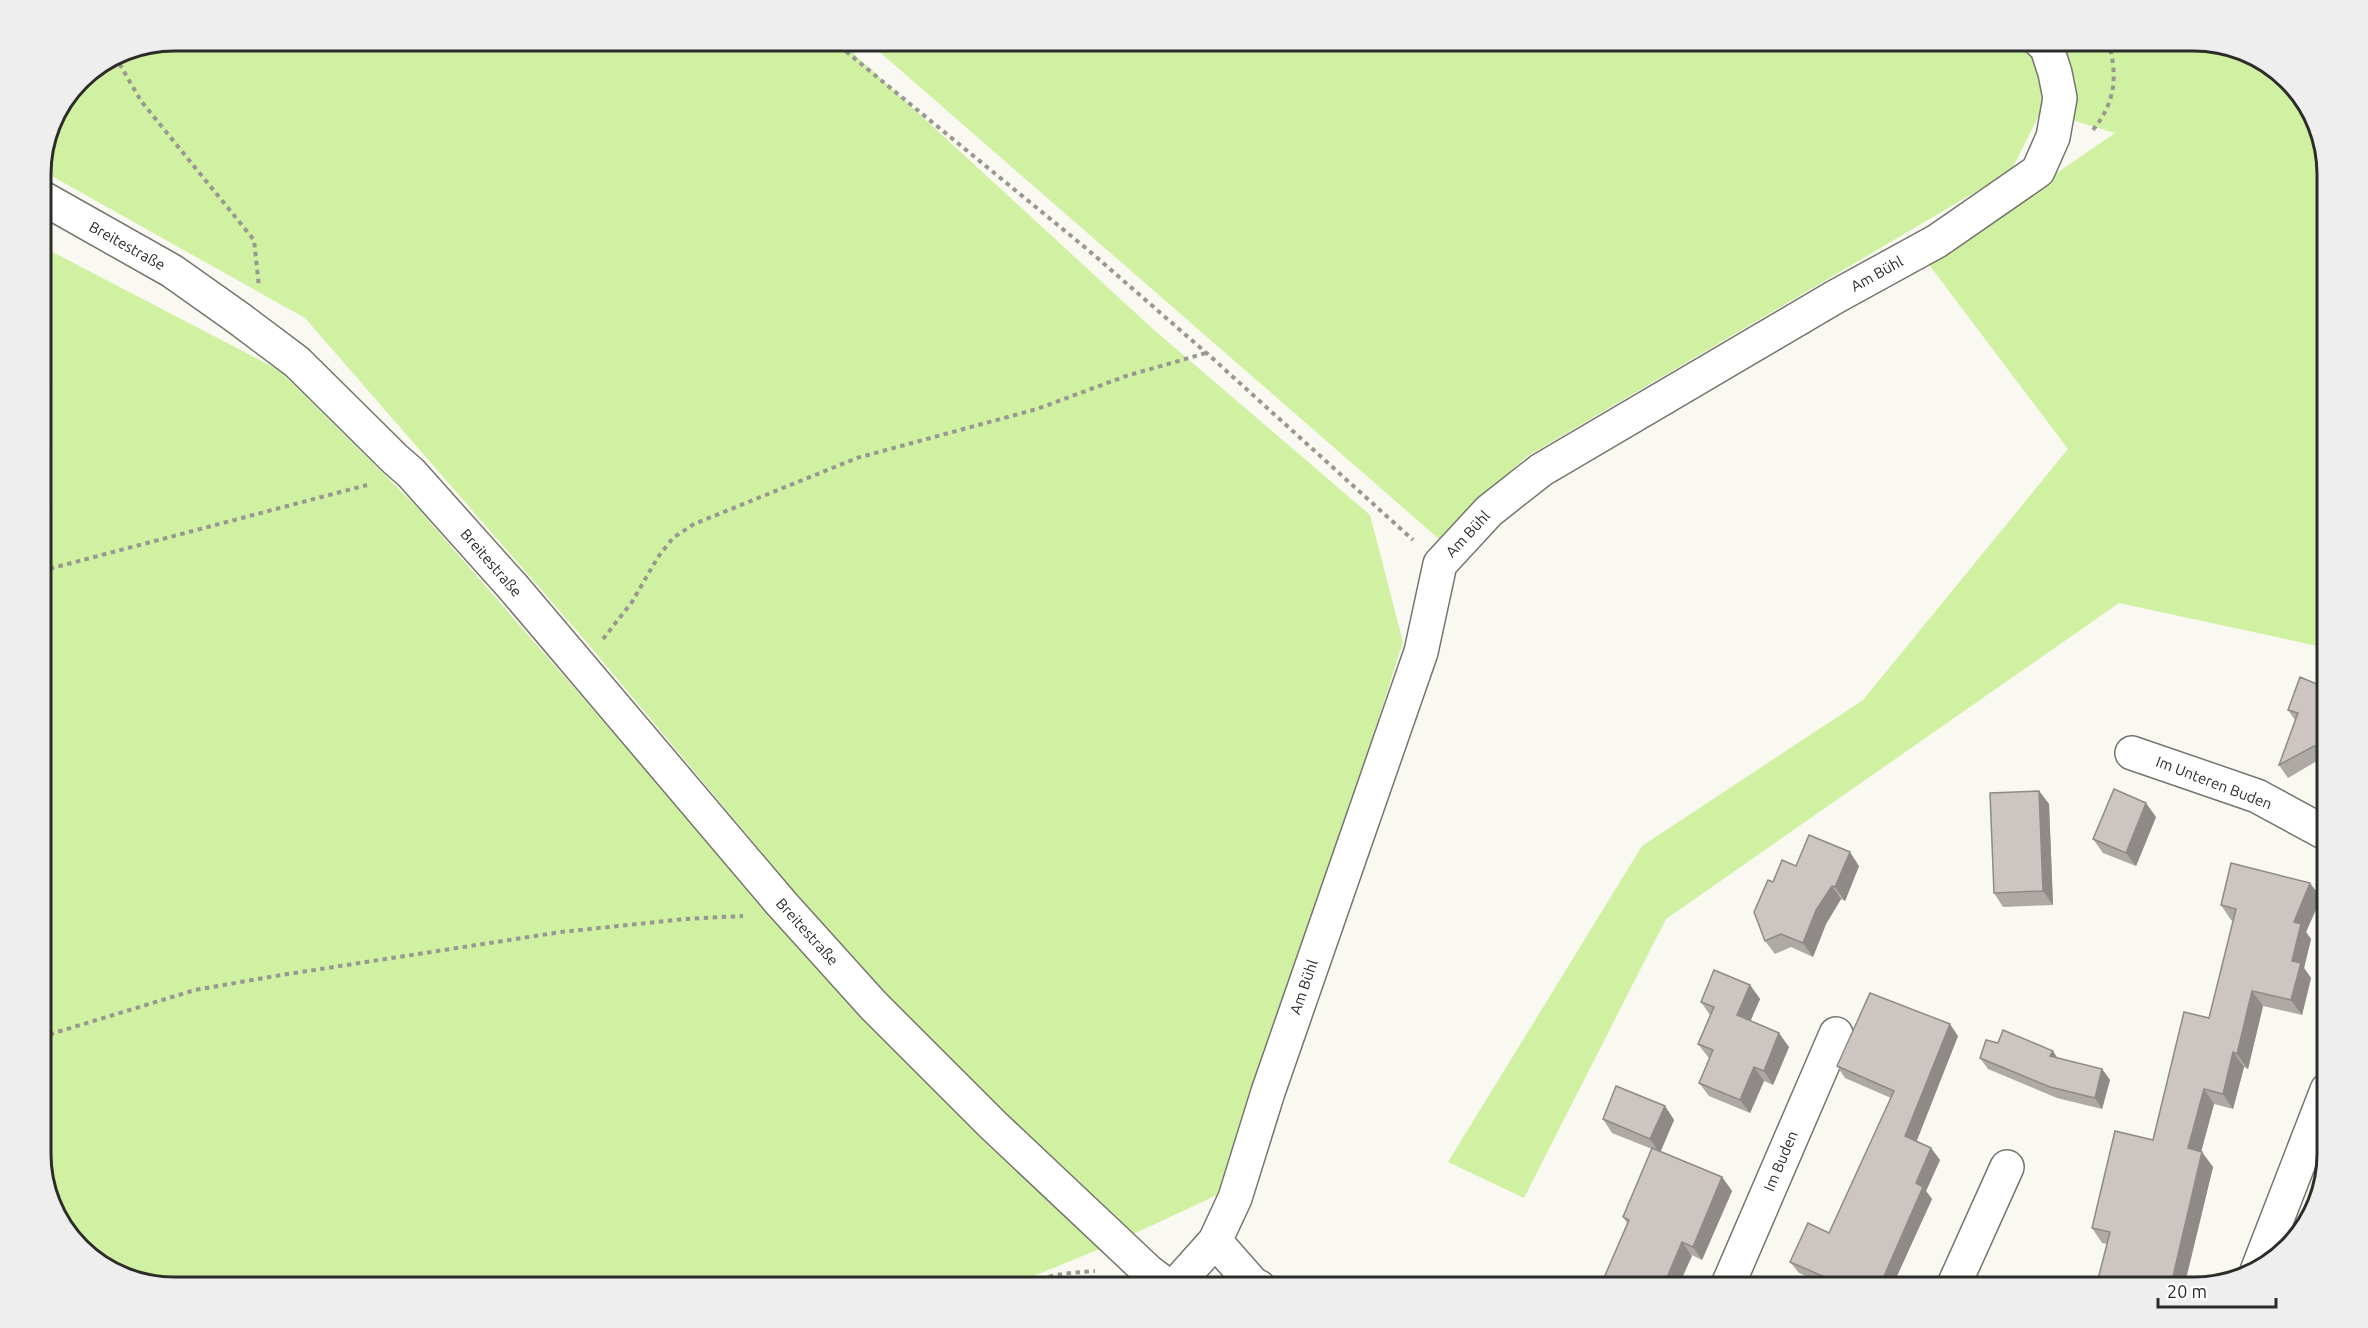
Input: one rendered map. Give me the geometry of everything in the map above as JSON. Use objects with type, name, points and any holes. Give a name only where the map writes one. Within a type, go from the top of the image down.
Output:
[{"type":"street","name":"Am Bühl","points":[[1170,1277],[1215,1241],[1235,1198],[1268,1092],[1421,652],[1440,564],[1489,511],[1541,471],[1825,303],[1937,241],[2037,171],[2052,137],[2060,98],[2048,51]]},
{"type":"street","name":"Breitestraße","points":[[51,203],[172,271],[297,362],[411,473],[781,903],[873,1005],[993,1125],[1159,1277]]},
{"type":"street","name":"Im Unteren Buden","points":[[2132,753],[2257,796],[2317,829]]},
{"type":"street","name":"Im Buden","points":[[1731,1277],[1836,1034]]},
{"type":"street","points":[[2263,1256],[2317,1118]]},
{"type":"street","points":[[1958,1277],[2007,1167]]},
{"type":"street","points":[[1215,1241],[1247,1277]]},
{"type":"path","points":[[845,51],[1087,249],[1440,564]]},
{"type":"path","points":[[119,64],[141,101],[254,240],[264,337]]},
{"type":"path","points":[[582,669],[632,602],[658,557],[673,538],[694,524],[857,458],[1037,409],[1126,376],[1206,353]]},
{"type":"path","points":[[51,567],[411,473]]},
{"type":"path","points":[[51,1034],[195,990],[561,932],[685,919],[745,916],[781,903]]},
{"type":"path","points":[[1048,1277],[1058,1274],[1098,1277]]},
{"type":"green space","points":[[174,51],[851,51],[1154,330],[1370,515],[1403,642],[1228,1190],[1129,1236],[842,949],[584,639],[305,318],[51,176],[53,150],[60,127],[72,105],[93,81],[127,60],[150,53]]},
{"type":"green space","points":[[878,51],[2194,51],[2226,55],[2256,67],[2281,87],[2301,112],[2315,150],[2317,166],[2317,646],[2119,603],[1666,919],[1524,1198],[1448,1162],[1642,846],[1863,700],[2068,449],[1927,262],[2115,133],[2041,111],[2011,171],[1526,457],[1439,539]]},
{"type":"green space","points":[[51,251],[279,370],[415,505],[770,913],[1102,1248],[1031,1277],[174,1277],[142,1273],[127,1268],[112,1261],[87,1241],[67,1216],[60,1201],[51,1162]]},
{"type":"building","points":[[2300,677],[2317,684],[2317,747],[2314,746],[2279,765],[2298,713],[2288,710]]},
{"type":"building","points":[[2114,789],[2146,803],[2126,853],[2093,839]]},
{"type":"building","points":[[2039,791],[2043,891],[1994,893],[1990,793]]},
{"type":"building","points":[[1809,835],[1850,852],[1835,887],[1832,886],[1816,910],[1803,943],[1781,934],[1765,941],[1754,912],[1768,880],[1773,882],[1782,860],[1796,866]]},
{"type":"building","points":[[2231,863],[2310,883],[2294,922],[2301,924],[2292,961],[2301,963],[2291,1000],[2252,991],[2237,1054],[2233,1052],[2223,1094],[2204,1089],[2188,1148],[2202,1152],[2173,1277],[2099,1277],[2110,1232],[2092,1228],[2115,1131],[2153,1140],[2184,1012],[2209,1018],[2236,909],[2221,905]]},
{"type":"building","points":[[1714,970],[1750,985],[1737,1015],[1779,1033],[1764,1071],[1754,1067],[1740,1100],[1699,1083],[1713,1050],[1698,1044],[1714,1007],[1701,1002]]},
{"type":"building","points":[[1870,993],[1950,1024],[1905,1136],[1931,1148],[1916,1183],[1923,1187],[1884,1277],[1825,1277],[1790,1262],[1808,1223],[1829,1233],[1894,1091],[1837,1066]]},
{"type":"building","points":[[2003,1030],[2053,1051],[2050,1056],[2102,1069],[2095,1098],[2050,1087],[1980,1058],[1986,1040],[1998,1043]]},
{"type":"building","points":[[1616,1086],[1665,1106],[1650,1139],[1603,1119]]},
{"type":"building","points":[[1652,1148],[1722,1177],[1693,1247],[1682,1242],[1667,1277],[1604,1277],[1629,1220],[1623,1217]]}]
